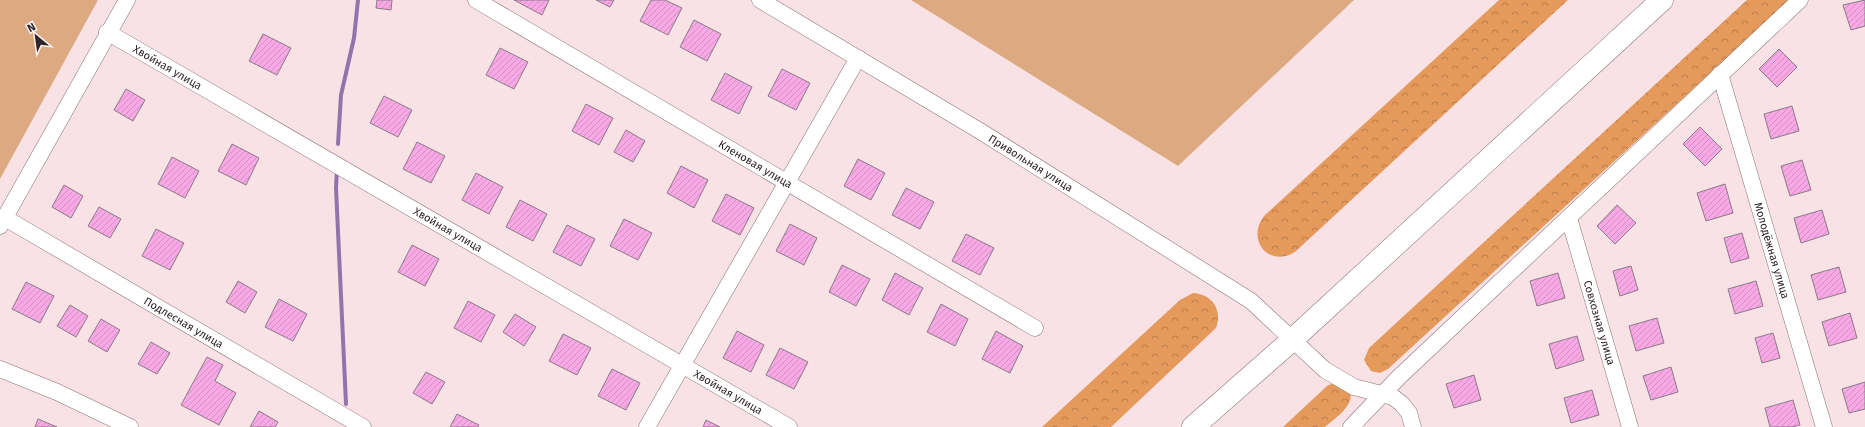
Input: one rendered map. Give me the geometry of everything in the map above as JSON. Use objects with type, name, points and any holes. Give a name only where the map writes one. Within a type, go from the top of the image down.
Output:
[{"type":"street","points":[[2,222],[127,0]]},
{"type":"street","name":"Кленовая улица","points":[[476,0],[787,181],[1035,328]]},
{"type":"street","name":"Привольная улица","points":[[760,0],[980,131],[1251,300],[1325,370],[1354,387],[1380,395],[1393,397],[1402,404],[1409,413],[1413,427]]},
{"type":"street","points":[[1193,427],[1292,340],[1662,0]]},
{"type":"street","points":[[1351,427],[1380,395],[1800,0]]},
{"type":"street","name":"Хвойная улица","points":[[108,32],[789,427]]},
{"type":"street","points":[[648,427],[858,58]]},
{"type":"street","name":"Молодёжная улица","points":[[1720,74],[1824,427]]},
{"type":"street","name":"Совхозная улица","points":[[1569,218],[1630,427]]},
{"type":"street","name":"Подлесная улица","points":[[2,222],[363,427]]},
{"type":"street","points":[[0,369],[57,392],[130,427]]},
{"type":"shaded area","points":[[0,0],[98,0],[0,179]]},
{"type":"shaded area","points":[[911,0],[1354,0],[1178,166]]},
{"type":"green space","points":[[1499,0],[1568,0],[1296,251],[1287,256],[1278,257],[1264,250],[1259,243],[1257,235],[1259,225],[1264,216]]},
{"type":"green space","points":[[1747,0],[1790,0],[1388,369],[1380,373],[1371,371],[1364,360],[1369,348]]},
{"type":"green space","points":[[1193,293],[1206,296],[1214,304],[1218,315],[1216,328],[1111,427],[1042,427],[1180,300]]},
{"type":"green space","points":[[1335,382],[1350,390],[1350,401],[1344,411],[1325,427],[1283,427],[1327,386]]},
{"type":"building","points":[[377,0],[392,0],[391,10],[376,8]]},
{"type":"building","points":[[514,0],[549,0],[542,15]]},
{"type":"building","points":[[596,0],[614,0],[610,7]]},
{"type":"building","points":[[651,0],[665,0],[682,8],[668,35],[640,21]]},
{"type":"building","points":[[1865,0],[1865,26],[1851,30],[1843,5]]},
{"type":"building","points":[[694,20],[721,34],[707,61],[680,47]]},
{"type":"building","points":[[263,34],[291,48],[277,75],[249,61]]},
{"type":"building","points":[[500,48],[528,62],[514,89],[486,75]]},
{"type":"building","points":[[1779,49],[1797,67],[1777,87],[1759,69]]},
{"type":"building","points":[[782,69],[810,83],[796,110],[768,96]]},
{"type":"building","points":[[725,73],[752,87],[739,114],[711,100]]},
{"type":"building","points":[[126,89],[145,100],[133,121],[114,110]]},
{"type":"building","points":[[384,96],[412,110],[398,137],[370,123]]},
{"type":"building","points":[[586,104],[613,118],[599,145],[572,131]]},
{"type":"building","points":[[1792,106],[1799,131],[1771,139],[1764,114]]},
{"type":"building","points":[[1700,127],[1722,149],[1705,166],[1683,144]]},
{"type":"building","points":[[626,130],[645,141],[633,162],[614,152]]},
{"type":"building","points":[[417,142],[445,156],[431,183],[403,169]]},
{"type":"building","points":[[232,144],[259,158],[246,185],[218,171]]},
{"type":"building","points":[[172,157],[199,171],[185,198],[158,184]]},
{"type":"building","points":[[858,159],[885,173],[871,200],[844,186]]},
{"type":"building","points":[[1802,160],[1811,190],[1790,196],[1781,166]]},
{"type":"building","points":[[681,166],[708,180],[694,208],[667,193]]},
{"type":"building","points":[[476,173],[503,187],[489,214],[462,200]]},
{"type":"building","points":[[1725,184],[1733,213],[1706,221],[1697,193]]},
{"type":"building","points":[[64,185],[83,196],[71,218],[52,207]]},
{"type":"building","points":[[906,188],[934,202],[920,229],[892,215]]},
{"type":"building","points":[[726,194],[754,208],[740,235],[712,221]]},
{"type":"building","points":[[520,200],[547,214],[533,241],[506,227]]},
{"type":"building","points":[[1617,205],[1636,223],[1615,244],[1597,226]]},
{"type":"building","points":[[99,207],[121,219],[110,238],[88,226]]},
{"type":"building","points":[[1822,210],[1829,234],[1801,243],[1794,218]]},
{"type":"building","points":[[624,219],[652,233],[638,260],[610,246]]},
{"type":"building","points":[[790,224],[817,238],[804,265],[776,251]]},
{"type":"building","points":[[567,225],[595,239],[581,266],[553,252]]},
{"type":"building","points":[[156,229],[184,243],[170,270],[142,256]]},
{"type":"building","points":[[1742,233],[1749,258],[1731,263],[1724,238]]},
{"type":"building","points":[[966,234],[994,248],[980,275],[952,261]]},
{"type":"building","points":[[412,245],[439,259],[425,286],[398,272]]},
{"type":"building","points":[[842,265],[870,279],[856,306],[829,292]]},
{"type":"building","points":[[1631,266],[1638,290],[1620,296],[1613,271]]},
{"type":"building","points":[[1839,267],[1846,292],[1818,300],[1811,275]]},
{"type":"building","points":[[895,273],[923,288],[909,315],[882,300]]},
{"type":"building","points":[[1558,273],[1565,298],[1537,306],[1530,281]]},
{"type":"building","points":[[238,281],[257,292],[245,313],[226,302]]},
{"type":"building","points":[[1756,281],[1763,306],[1735,314],[1728,289]]},
{"type":"building","points":[[26,282],[54,296],[40,323],[12,309]]},
{"type":"building","points":[[279,299],[307,314],[293,341],[265,327]]},
{"type":"building","points":[[468,301],[495,315],[481,342],[454,328]]},
{"type":"building","points":[[941,304],[968,319],[955,346],[927,332]]},
{"type":"building","points":[[70,305],[88,316],[76,337],[57,326]]},
{"type":"building","points":[[1850,313],[1857,338],[1829,346],[1822,322]]},
{"type":"building","points":[[515,314],[536,327],[524,346],[503,332]]},
{"type":"building","points":[[1657,318],[1664,343],[1636,351],[1629,326]]},
{"type":"building","points":[[101,319],[120,330],[107,352],[88,341]]},
{"type":"building","points":[[737,331],[764,345],[751,372],[723,358]]},
{"type":"building","points":[[996,331],[1023,346],[1010,373],[982,359]]},
{"type":"building","points":[[1773,333],[1780,358],[1762,363],[1755,338]]},
{"type":"building","points":[[563,334],[591,348],[577,375],[549,361]]},
{"type":"building","points":[[1577,336],[1584,360],[1556,369],[1549,344]]},
{"type":"building","points":[[151,342],[170,353],[157,374],[138,364]]},
{"type":"building","points":[[780,348],[808,362],[794,389],[766,375]]},
{"type":"building","points":[[207,357],[223,365],[215,381],[236,393],[219,425],[181,405]]},
{"type":"building","points":[[1671,367],[1678,392],[1651,400],[1643,376]]},
{"type":"building","points":[[612,369],[640,383],[626,410],[598,396]]},
{"type":"building","points":[[426,372],[445,382],[432,404],[413,393]]},
{"type":"building","points":[[1474,375],[1481,400],[1454,408],[1446,384]]},
{"type":"building","points":[[1865,382],[1865,409],[1849,413],[1842,389]]},
{"type":"building","points":[[1592,390],[1599,415],[1571,423],[1564,398]]},
{"type":"building","points":[[1793,400],[1800,425],[1792,427],[1770,427],[1765,408]]},
{"type":"building","points":[[259,411],[278,422],[275,427],[250,427]]},
{"type":"building","points":[[457,414],[479,425],[478,427],[450,427]]},
{"type":"building","points":[[38,419],[57,427],[35,427]]},
{"type":"building","points":[[706,420],[720,427],[703,427]]},
{"type":"waterway","points":[[338,144],[341,95],[354,38],[358,0]]},
{"type":"waterway","points":[[337,169],[336,188],[346,404]]}]
